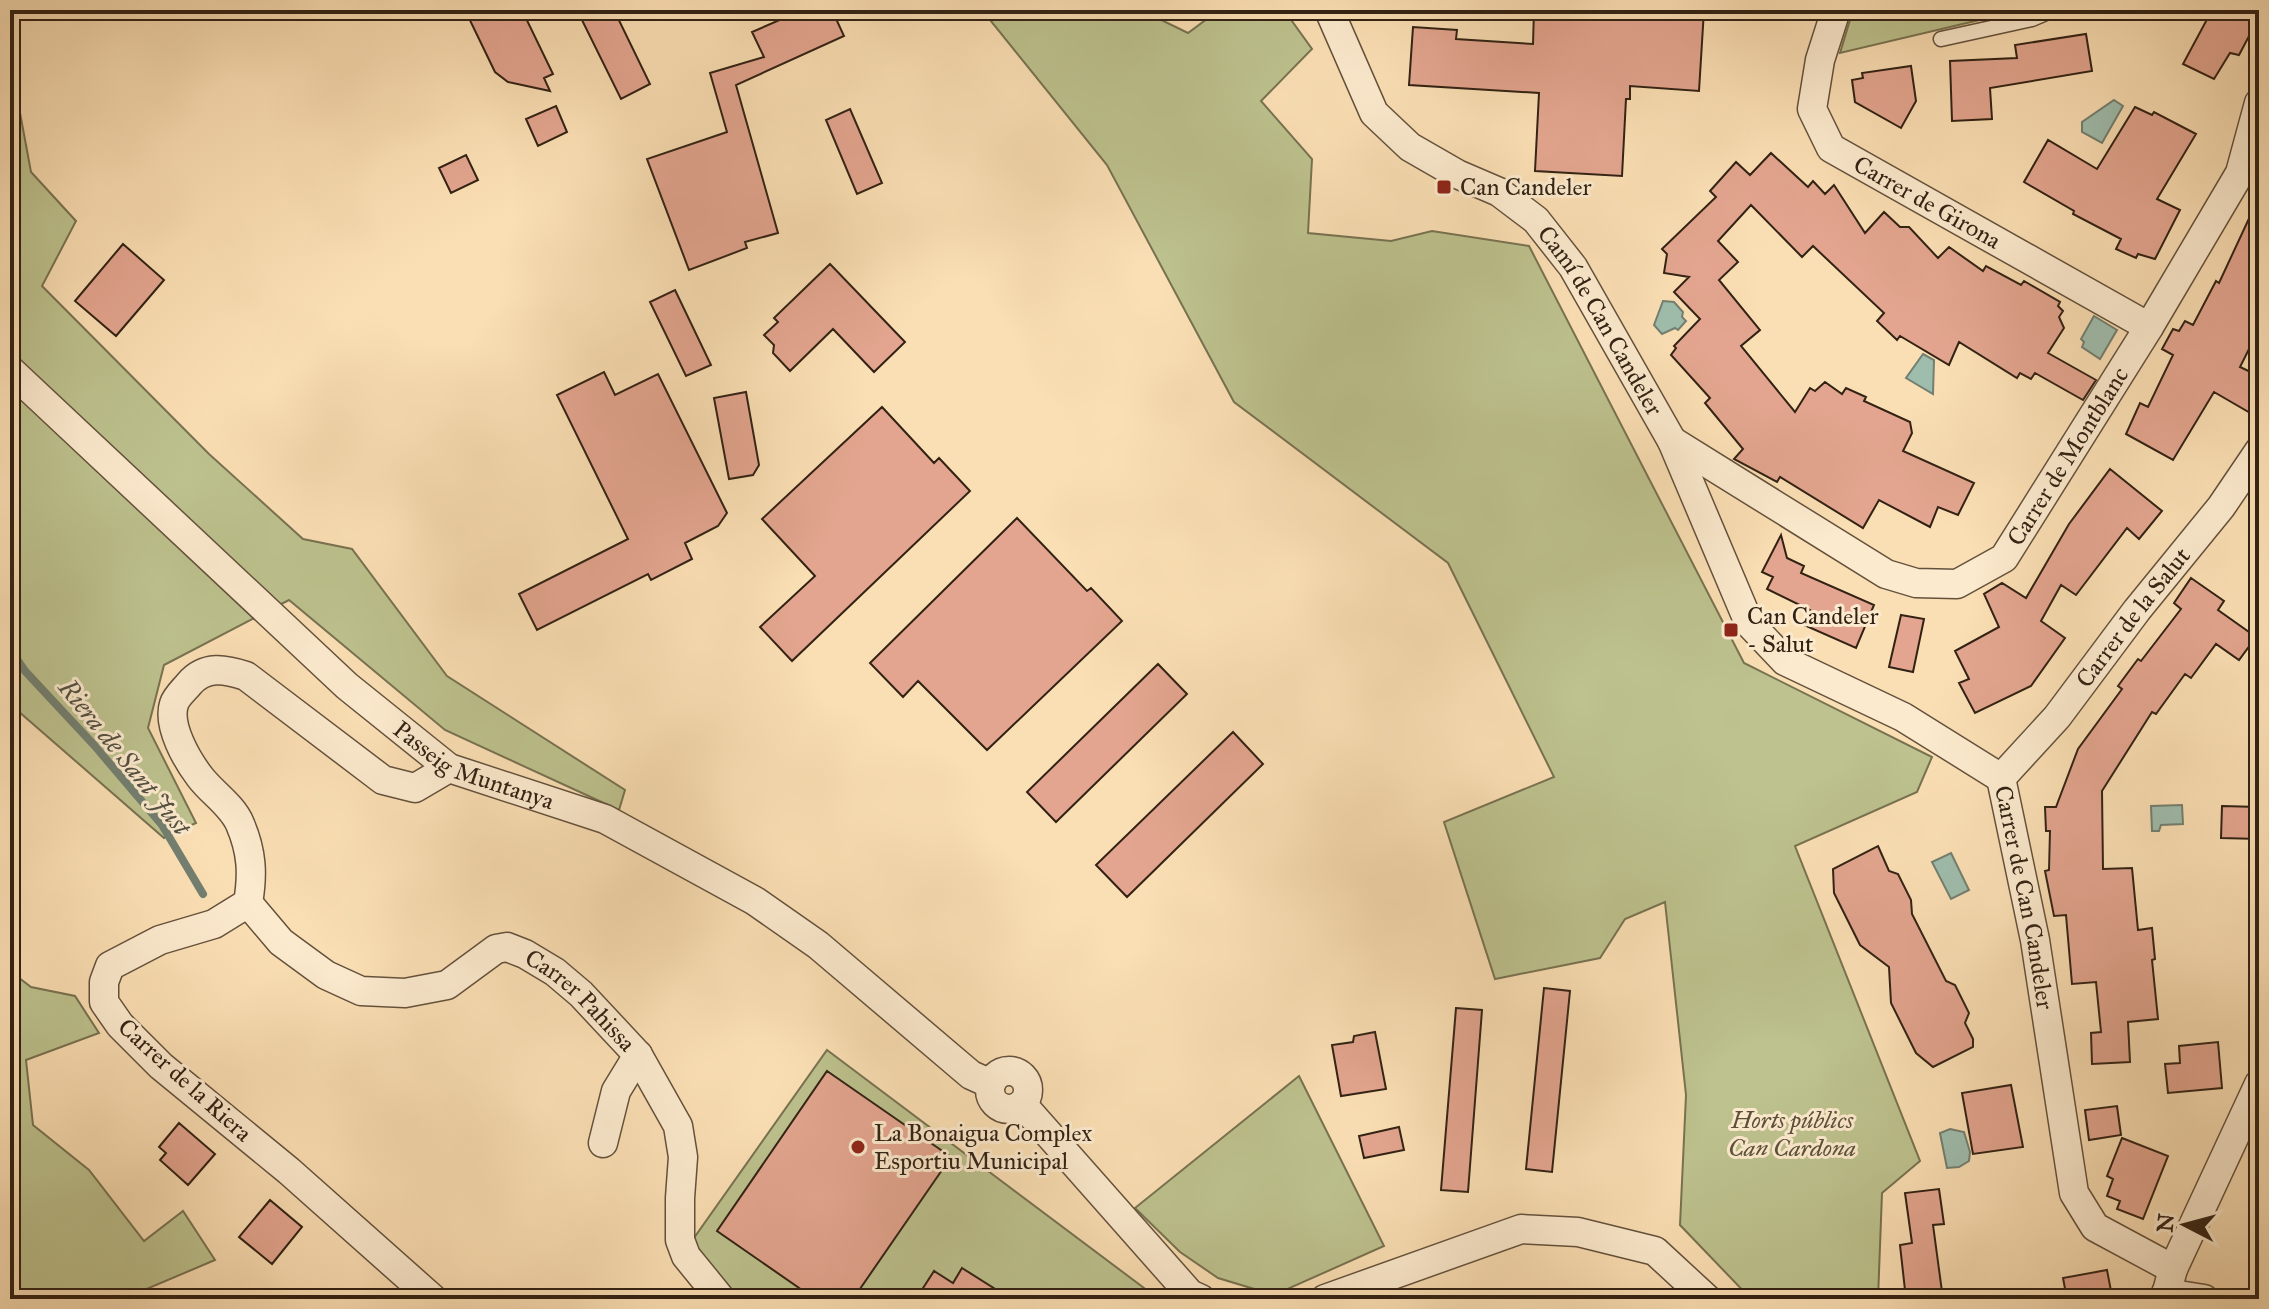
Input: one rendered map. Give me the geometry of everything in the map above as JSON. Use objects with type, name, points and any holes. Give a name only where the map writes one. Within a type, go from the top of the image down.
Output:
[{"type":"street","name":"Camí de Can Candeler","points":[[1329,10],[1374,113],[1410,147],[1457,174],[1499,192],[1536,220],[1553,240],[1573,267],[1672,441]]},
{"type":"street","name":"Carrer de Girona","points":[[1836,10],[1820,60],[1812,109],[1831,148],[2149,327]]},
{"type":"street","name":"Carrer de Montblanc","points":[[1672,441],[1886,574],[1916,583],[1957,584],[2004,558],[2149,327],[2240,173],[2259,103]]},
{"type":"street","name":"Passeig Muntanya","points":[[10,370],[347,686],[449,768],[605,819],[755,901],[818,945],[971,1075],[991,1084],[1001,1072],[1021,1075],[1028,1090],[1022,1104],[1190,1294],[1201,1299]]},
{"type":"street","name":"Carrer de Can Candeler","points":[[1672,441],[1749,623],[1785,661],[1903,717],[2001,778],[2035,940],[2074,1193],[2095,1227],[2168,1287],[2204,1299]]},
{"type":"street","name":"Carrer de la Salut","points":[[2001,778],[2057,717],[2137,610],[2221,507],[2259,451]]},
{"type":"street","points":[[248,903],[253,873],[249,847],[238,819],[200,778],[176,739],[174,704],[192,681],[204,673],[224,668],[246,676],[383,780],[415,788],[449,768]]},
{"type":"street","name":"Carrer Pahissa","points":[[248,903],[281,942],[326,975],[361,991],[405,993],[447,985],[496,949],[507,947],[555,972],[581,994],[638,1055],[678,1126],[683,1157],[680,1240],[686,1256],[721,1299]]},
{"type":"street","name":"Carrer de la Riera","points":[[248,903],[214,924],[160,940],[110,966],[104,982],[104,1002],[120,1025],[161,1066],[289,1171],[433,1299]]},
{"type":"street","points":[[603,1143],[616,1091],[638,1055]]},
{"type":"street","points":[[2168,1287],[2259,1084]]},
{"type":"street","points":[[1325,1299],[1521,1229],[1578,1232],[1655,1251],[1707,1299]]},
{"type":"lane","points":[[1941,39],[2032,19],[2053,10]]},
{"type":"lane","points":[[743,1299],[767,1299]]},
{"type":"green space","name":"Horts públics Can Cardona","points":[[982,10],[1141,10],[1188,33],[1219,10],[1284,10],[1312,49],[1261,101],[1312,159],[1308,233],[1391,241],[1432,231],[1529,246],[1744,663],[1932,757],[1917,792],[1795,846],[1920,1161],[1882,1193],[1878,1299],[1751,1299],[1680,1225],[1686,1095],[1665,902],[1625,919],[1600,958],[1495,979],[1444,822],[1554,777],[1448,563],[1234,402],[1107,165]]},
{"type":"green space","points":[[1853,10],[2022,10],[1840,53]]},
{"type":"green space","points":[[10,59],[31,172],[76,221],[42,286],[209,454],[303,539],[352,549],[447,676],[625,790],[619,810],[445,730],[289,600],[164,665],[148,728],[196,823],[164,838],[10,704]]},
{"type":"green space","points":[[10,971],[31,987],[75,996],[99,1033],[26,1060],[33,1125],[89,1170],[144,1241],[183,1211],[215,1260],[123,1299],[10,1299]]},
{"type":"green space","name":"La Bonaigua Complex Esportiu Municipal","points":[[827,1050],[1144,1288],[1153,1299],[733,1299],[689,1245]]},
{"type":"green space","points":[[1299,1076],[1384,1246],[1274,1295],[1218,1278],[1180,1252],[1135,1208]]},
{"type":"shaded area","points":[[2114,100],[2123,106],[2102,143],[2082,132],[2082,122]]},
{"type":"shaded area","points":[[1663,301],[1674,302],[1686,321],[1678,330],[1675,328],[1662,334],[1654,325]]},
{"type":"shaded area","points":[[2094,316],[2117,330],[2100,359],[2082,347],[2084,342],[2081,339]]},
{"type":"shaded area","points":[[1923,354],[1934,360],[1933,394],[1906,378]]},
{"type":"shaded area","points":[[2182,805],[2183,824],[2161,825],[2159,831],[2152,831],[2151,806]]},
{"type":"shaded area","points":[[1951,853],[1969,890],[1951,899],[1932,862]]},
{"type":"shaded area","points":[[1950,1129],[1964,1132],[1970,1152],[1969,1161],[1959,1167],[1947,1168],[1940,1133]]},
{"type":"building","points":[[465,10],[522,10],[553,74],[544,78],[550,91],[508,82],[495,72]]},
{"type":"building","points":[[577,10],[614,10],[650,84],[621,99]]},
{"type":"building","points":[[778,10],[832,10],[844,36],[736,85],[778,233],[745,242],[747,248],[689,270],[647,159],[727,132],[710,73],[764,57],[752,32],[782,19]]},
{"type":"building","points":[[1534,10],[1704,10],[1699,91],[1630,86],[1630,99],[1626,99],[1622,176],[1535,171],[1539,93],[1409,85],[1413,27],[1457,30],[1456,39],[1533,44]]},
{"type":"building","points":[[2212,10],[2236,10],[2257,21],[2239,55],[2230,53],[2214,79],[2183,64]]},
{"type":"building","points":[[2086,34],[2092,71],[1990,88],[1992,119],[1952,121],[1950,61],[2017,58],[2015,45]]},
{"type":"building","points":[[1911,66],[1916,101],[1901,128],[1855,102],[1852,80],[1863,78],[1862,73]]},
{"type":"building","points":[[556,106],[567,132],[538,146],[526,119]]},
{"type":"building","points":[[2135,107],[2152,115],[2154,112],[2196,134],[2157,199],[2180,210],[2155,259],[2138,254],[2136,258],[2116,249],[2121,239],[2073,214],[2074,211],[2024,182],[2048,140],[2097,169]]},
{"type":"building","points":[[850,109],[882,183],[857,194],[826,120]]},
{"type":"building","points":[[1771,153],[1808,187],[1813,181],[1825,194],[1834,185],[1865,233],[1884,212],[1900,227],[1909,227],[1938,258],[1949,247],[1983,271],[1986,266],[2021,285],[2024,281],[2060,302],[2058,306],[2063,311],[2059,317],[2064,328],[2048,353],[2096,380],[2083,400],[2035,373],[2031,379],[2020,373],[2017,378],[1959,342],[1949,365],[1900,336],[1897,340],[1877,321],[1884,313],[1813,246],[1802,257],[1751,205],[1718,241],[1738,262],[1719,280],[1760,330],[1741,346],[1795,412],[1810,388],[1815,391],[1825,382],[1842,394],[1846,388],[1866,397],[1864,401],[1910,422],[1912,433],[1903,451],[1974,483],[1958,515],[1938,507],[1930,527],[1879,500],[1863,528],[1780,477],[1777,482],[1734,459],[1743,449],[1705,403],[1710,398],[1671,355],[1676,348],[1674,346],[1700,319],[1674,292],[1689,277],[1664,273],[1667,254],[1662,249],[1716,197],[1710,191],[1736,162],[1750,175]]},
{"type":"building","points":[[466,155],[478,180],[451,193],[439,168]]},
{"type":"building","points":[[2259,197],[2259,329],[2240,367],[2259,376],[2259,418],[2214,392],[2173,460],[2126,434],[2140,403],[2148,407],[2173,355],[2162,349],[2173,329],[2179,331],[2185,321],[2193,325],[2216,281],[2219,283]]},
{"type":"building","points":[[123,244],[164,280],[116,336],[75,301]]},
{"type":"building","points":[[830,264],[905,342],[874,372],[833,329],[790,371],[773,353],[774,345],[764,335],[778,322],[774,318]]},
{"type":"building","points":[[675,290],[711,365],[686,376],[650,302]]},
{"type":"building","points":[[604,372],[615,395],[658,374],[727,513],[718,526],[685,543],[692,559],[651,580],[648,574],[537,630],[519,594],[628,539],[557,395]]},
{"type":"building","points":[[746,392],[759,465],[753,475],[729,479],[714,398]]},
{"type":"building","points":[[882,407],[934,463],[939,458],[970,491],[792,661],[760,627],[815,576],[762,519]]},
{"type":"building","points":[[2110,469],[2162,511],[2139,539],[2127,528],[2076,595],[2061,585],[2041,621],[2065,638],[2031,686],[1975,713],[1959,683],[1969,679],[1955,651],[1999,627],[1984,594],[2002,583],[2026,598],[2069,524]]},
{"type":"building","points":[[1017,518],[1087,591],[1091,588],[1122,621],[987,750],[918,681],[903,697],[870,663]]},
{"type":"building","points":[[1781,535],[1787,558],[1804,566],[1801,573],[1874,605],[1856,648],[1804,625],[1810,610],[1767,589],[1773,577],[1762,572]]},
{"type":"building","points":[[2191,578],[2224,601],[2218,610],[2256,637],[2239,660],[2216,644],[2191,678],[2185,674],[2156,714],[2152,712],[2102,791],[2103,869],[2132,868],[2138,930],[2152,928],[2158,1019],[2128,1022],[2130,1062],[2092,1064],[2091,1033],[2101,1032],[2096,982],[2072,984],[2066,915],[2054,916],[2045,871],[2049,870],[2050,831],[2046,831],[2045,807],[2056,807],[2078,749],[2122,689],[2118,686],[2181,609],[2174,603]]},
{"type":"building","points":[[1901,615],[1924,619],[1913,672],[1889,667]]},
{"type":"building","points":[[1158,664],[1187,694],[1056,822],[1027,792]]},
{"type":"building","points":[[1233,732],[1263,764],[1127,897],[1096,865]]},
{"type":"building","points":[[2222,806],[2259,807],[2259,839],[2221,838]]},
{"type":"building","points":[[1878,846],[1889,871],[1898,874],[1911,900],[1912,914],[1946,981],[1955,985],[1969,1013],[1965,1023],[1973,1039],[1973,1047],[1933,1067],[1916,1053],[1891,1003],[1889,967],[1860,945],[1834,893],[1833,869]]},
{"type":"building","points":[[1544,988],[1570,991],[1552,1172],[1526,1169]]},
{"type":"building","points":[[1456,1008],[1482,1010],[1468,1192],[1441,1190]]},
{"type":"building","points":[[1375,1032],[1386,1089],[1341,1096],[1332,1045],[1353,1042],[1354,1036]]},
{"type":"building","points":[[2218,1042],[2222,1088],[2168,1093],[2165,1064],[2180,1063],[2179,1046]]},
{"type":"building","points":[[827,1071],[951,1157],[853,1299],[815,1299],[717,1231]]},
{"type":"building","points":[[2011,1085],[2023,1147],[1973,1154],[1962,1093]]},
{"type":"building","points":[[2117,1106],[2121,1135],[2089,1140],[2085,1110]]},
{"type":"building","points":[[179,1123],[215,1154],[188,1185],[160,1160],[166,1153],[159,1147]]},
{"type":"building","points":[[1399,1127],[1404,1150],[1364,1158],[1359,1136]]},
{"type":"building","points":[[2122,1138],[2168,1156],[2143,1219],[2117,1209],[2120,1201],[2107,1196],[2113,1179],[2107,1176]]},
{"type":"building","points":[[1939,1189],[1944,1224],[1933,1225],[1943,1299],[1906,1299],[1900,1245],[1912,1243],[1905,1193]]},
{"type":"building","points":[[270,1200],[302,1227],[272,1264],[239,1237]]},
{"type":"building","points":[[962,1268],[1011,1299],[916,1299],[934,1271],[953,1283]]},
{"type":"building","points":[[2107,1270],[2112,1296],[2067,1299],[2063,1278]]},
{"type":"waterway","name":"Riera de Sant Just","points":[[10,649],[25,671],[162,825],[203,894]]},
{"type":"place","name":"Can Candeler","points":[[1444,187]]},
{"type":"place","name":"Can Candeler - Salut","points":[[1731,630]]},
{"type":"place","name":"La Bonaigua Complex Esportiu Municipal","points":[[858,1147]]}]
